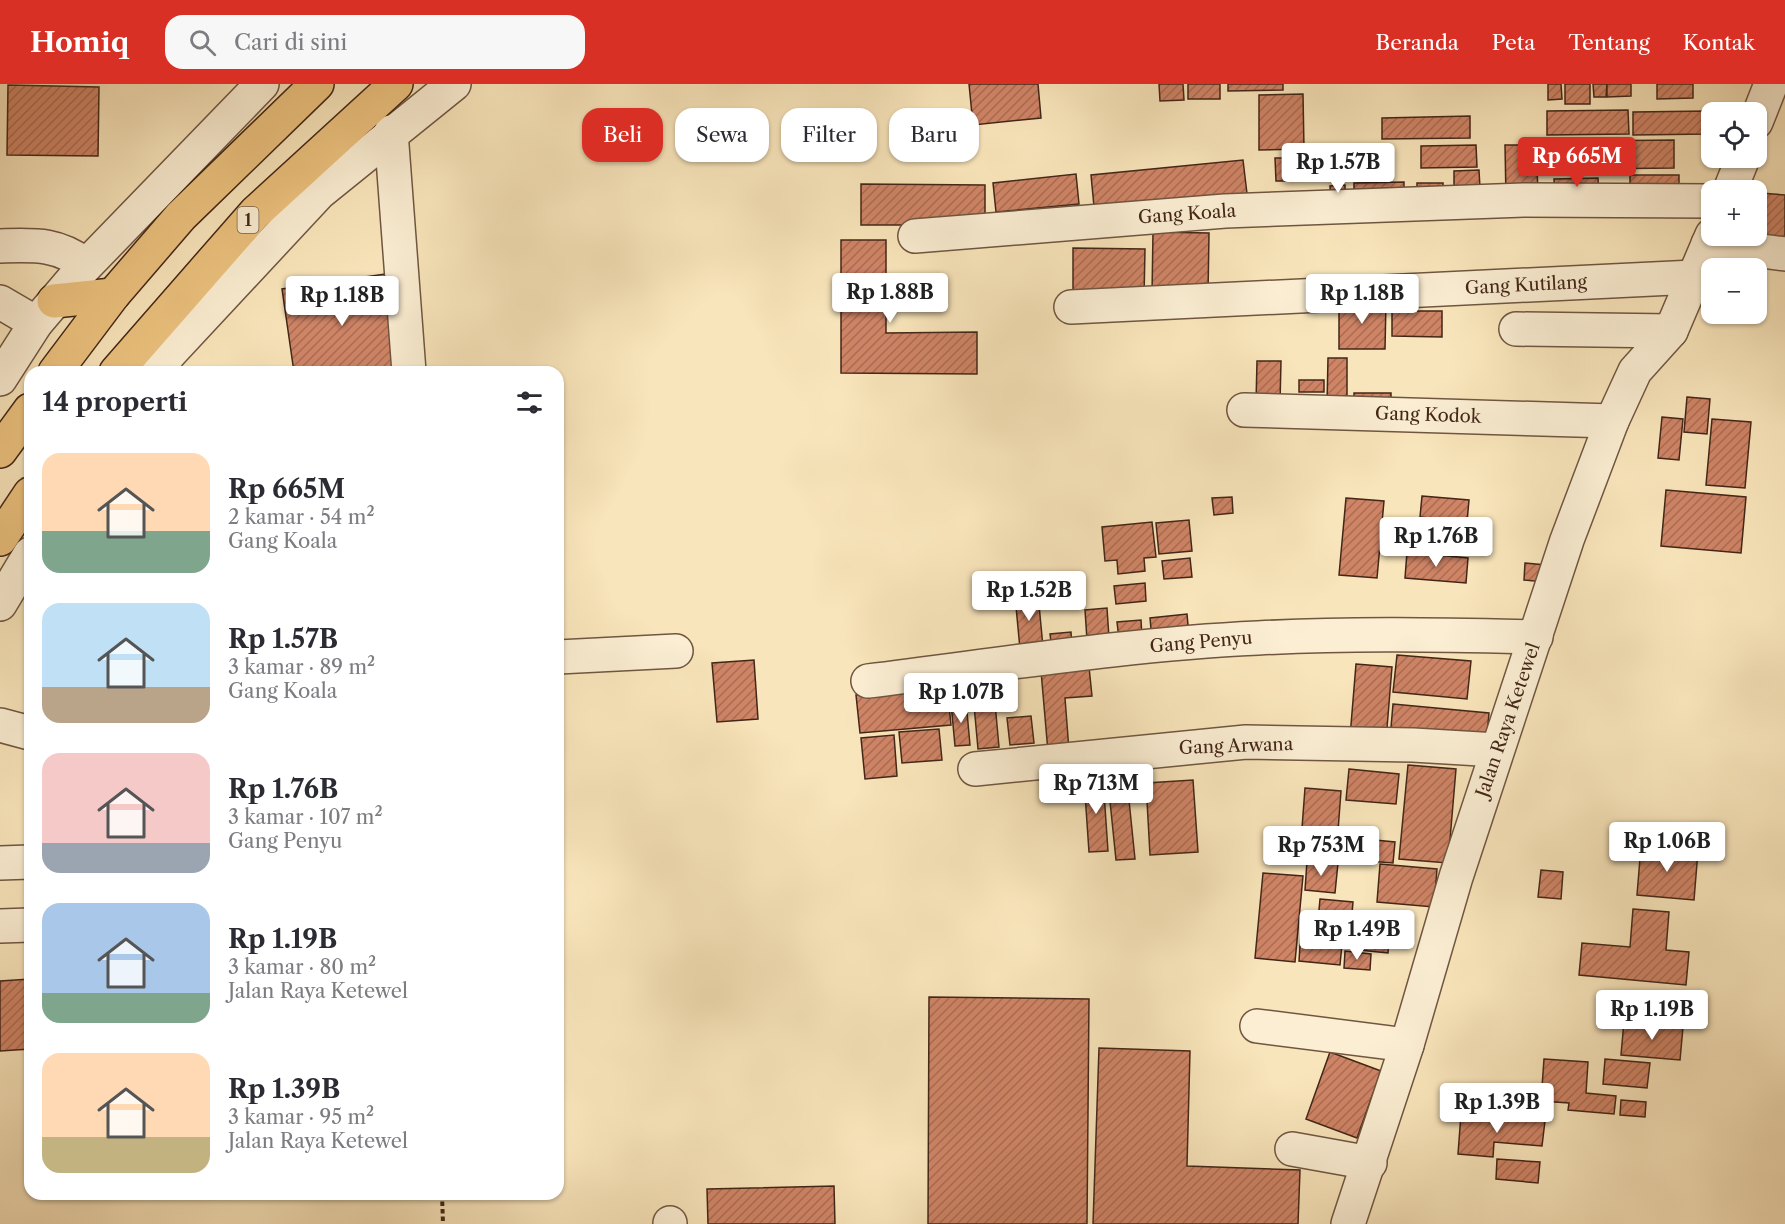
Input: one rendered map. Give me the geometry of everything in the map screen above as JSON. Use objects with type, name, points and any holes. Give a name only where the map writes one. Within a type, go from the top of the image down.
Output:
[{"type":"highway","points":[[59,366],[112,295],[181,216],[317,84]]},
{"type":"highway","name":"1","points":[[130,366],[157,354],[255,213],[396,84]]},
{"type":"highway","points":[[45,312],[112,295]]},
{"type":"highway","points":[[0,451],[24,418]]},
{"type":"highway","points":[[0,539],[24,503]]},
{"type":"street","points":[[0,379],[45,312],[86,265],[262,84]]},
{"type":"street","points":[[157,354],[319,193],[391,132],[454,84]]},
{"type":"street","points":[[1764,102],[1771,84]]},
{"type":"street","points":[[391,132],[409,366]]},
{"type":"street","name":"Gang Koala","points":[[915,236],[1225,211],[1524,200],[1701,201]]},
{"type":"street","points":[[0,246],[53,247],[69,252],[86,265]]},
{"type":"street","name":"Jalan Raya Ketewel","points":[[1348,1224],[1407,1045],[1456,877],[1567,540],[1612,421],[1635,371],[1671,331],[1707,246]]},
{"type":"street","points":[[1742,246],[1785,254]]},
{"type":"street","name":"Gang Kutilang","points":[[1071,307],[1694,278]]},
{"type":"street","points":[[0,302],[45,312]]},
{"type":"street","points":[[1516,329],[1671,331]]},
{"type":"street","name":"Gang Kodok","points":[[1244,410],[1612,421]]},
{"type":"street","points":[[0,604],[24,564]]},
{"type":"street","name":"Gang Penyu","points":[[868,681],[1136,648],[1256,638],[1367,634],[1536,638]]},
{"type":"street","points":[[564,657],[676,651]]},
{"type":"street","points":[[0,725],[24,731]]},
{"type":"street","name":"Gang Arwana","points":[[975,769],[1134,751],[1246,742],[1413,745],[1497,750]]},
{"type":"street","points":[[0,864],[24,862]]},
{"type":"street","points":[[0,926],[24,925]]},
{"type":"street","points":[[1257,1026],[1407,1045]]},
{"type":"street","points":[[1292,1149],[1370,1163]]},
{"type":"path","points":[[442,1200],[443,1224]]},
{"type":"building","points":[[969,84],[1038,84],[1041,118],[979,124],[979,108],[971,108]]},
{"type":"building","points":[[1159,84],[1183,84],[1184,100],[1160,101]]},
{"type":"building","points":[[1188,84],[1220,84],[1220,99],[1188,99]]},
{"type":"building","points":[[1228,84],[1283,84],[1283,90],[1228,91]]},
{"type":"building","points":[[1548,84],[1561,84],[1562,99],[1548,100]]},
{"type":"building","points":[[1565,84],[1590,84],[1590,104],[1565,104]]},
{"type":"building","points":[[1593,84],[1607,84],[1606,97],[1594,97]]},
{"type":"building","points":[[1607,84],[1631,84],[1631,96],[1607,97]]},
{"type":"building","points":[[1657,84],[1693,84],[1693,98],[1657,99]]},
{"type":"building","points":[[8,85],[99,87],[98,156],[7,155]]},
{"type":"building","points":[[1303,94],[1304,149],[1259,150],[1259,95]]},
{"type":"building","points":[[1628,110],[1629,134],[1547,135],[1547,111]]},
{"type":"building","points":[[1701,111],[1701,134],[1633,135],[1633,112]]},
{"type":"building","points":[[1470,116],[1470,138],[1382,139],[1382,118]]},
{"type":"building","points":[[1674,140],[1674,168],[1586,169],[1586,141]]},
{"type":"building","points":[[1476,145],[1477,167],[1421,168],[1421,146]]},
{"type":"building","points":[[1505,145],[1525,145],[1525,166],[1537,166],[1538,197],[1506,198]]},
{"type":"building","points":[[1550,145],[1573,145],[1574,170],[1550,170]]},
{"type":"building","points":[[1360,150],[1361,177],[1330,178],[1330,151]]},
{"type":"building","points":[[1275,158],[1309,158],[1310,181],[1276,181]]},
{"type":"building","points":[[1243,160],[1248,202],[1095,217],[1091,175]]},
{"type":"building","points":[[1479,170],[1480,188],[1454,188],[1454,171]]},
{"type":"building","points":[[1076,174],[1079,204],[996,212],[993,183]]},
{"type":"building","points":[[1630,175],[1679,175],[1679,194],[1630,194]]},
{"type":"building","points":[[1598,178],[1599,198],[1555,198],[1554,179]]},
{"type":"building","points":[[1404,182],[1404,201],[1354,202],[1354,183]]},
{"type":"building","points":[[1417,183],[1443,183],[1443,197],[1417,198]]},
{"type":"building","points":[[861,184],[985,185],[985,225],[861,225]]},
{"type":"building","points":[[1345,185],[1345,203],[1331,203],[1330,186]]},
{"type":"building","points":[[1767,194],[1785,195],[1785,241],[1767,240]]},
{"type":"building","points":[[1153,232],[1209,233],[1208,295],[1152,294]]},
{"type":"building","points":[[841,240],[886,240],[886,333],[977,332],[977,374],[841,373]]},
{"type":"building","points":[[1073,248],[1145,249],[1144,298],[1073,297]]},
{"type":"building","points":[[385,274],[399,366],[293,366],[282,289]]},
{"type":"building","points":[[1339,302],[1386,302],[1385,349],[1339,349]]},
{"type":"building","points":[[1392,311],[1442,311],[1442,337],[1392,336]]},
{"type":"building","points":[[1328,358],[1347,358],[1347,405],[1327,405]]},
{"type":"building","points":[[1257,361],[1281,361],[1280,403],[1256,403]]},
{"type":"building","points":[[1299,380],[1324,380],[1324,392],[1299,392]]},
{"type":"building","points":[[1354,393],[1391,393],[1391,412],[1354,411]]},
{"type":"building","points":[[1687,397],[1710,399],[1707,434],[1684,432]]},
{"type":"building","points":[[1662,417],[1683,419],[1679,460],[1658,458]]},
{"type":"building","points":[[1712,419],[1751,422],[1745,488],[1706,485]]},
{"type":"building","points":[[1666,490],[1746,497],[1741,553],[1661,546]]},
{"type":"building","points":[[1422,496],[1469,500],[1467,522],[1420,517]]},
{"type":"building","points":[[1232,497],[1233,513],[1214,515],[1212,498]]},
{"type":"building","points":[[1346,498],[1384,501],[1377,578],[1339,575]]},
{"type":"building","points":[[1189,520],[1192,551],[1159,554],[1156,523]]},
{"type":"building","points":[[1152,522],[1156,557],[1144,558],[1145,571],[1118,574],[1117,560],[1105,561],[1102,527]]},
{"type":"building","points":[[1407,552],[1468,558],[1466,583],[1405,578]]},
{"type":"building","points":[[1190,558],[1192,577],[1164,579],[1162,561]]},
{"type":"building","points":[[1525,563],[1546,565],[1545,582],[1524,580]]},
{"type":"building","points":[[1145,583],[1146,601],[1116,604],[1114,586]]},
{"type":"building","points":[[1038,594],[1043,647],[1020,649],[1015,596]]},
{"type":"building","points":[[1107,608],[1109,638],[1087,640],[1085,610]]},
{"type":"building","points":[[1187,614],[1189,636],[1152,640],[1150,618]]},
{"type":"building","points":[[1141,620],[1142,637],[1119,639],[1117,622]]},
{"type":"building","points":[[1071,632],[1072,648],[1052,650],[1050,634]]},
{"type":"building","points":[[1397,655],[1471,661],[1467,699],[1393,692]]},
{"type":"building","points":[[754,660],[758,719],[717,722],[712,663]]},
{"type":"building","points":[[1356,664],[1392,667],[1386,740],[1350,737]]},
{"type":"building","points":[[1089,667],[1092,696],[1065,698],[1069,750],[1048,752],[1041,671]]},
{"type":"building","points":[[993,681],[999,747],[978,749],[972,683]]},
{"type":"building","points":[[947,687],[951,725],[860,733],[856,695]]},
{"type":"building","points":[[966,701],[970,745],[955,746],[951,703]]},
{"type":"building","points":[[1393,704],[1489,713],[1486,748],[1390,739]]},
{"type":"building","points":[[1031,716],[1034,743],[1010,745],[1007,718]]},
{"type":"building","points":[[939,729],[942,760],[902,763],[899,732]]},
{"type":"building","points":[[894,735],[897,776],[865,779],[861,738]]},
{"type":"building","points":[[1408,765],[1456,769],[1448,863],[1399,859]]},
{"type":"building","points":[[1349,769],[1399,774],[1396,804],[1346,800]]},
{"type":"building","points":[[1126,771],[1135,859],[1116,860],[1107,772]]},
{"type":"building","points":[[1103,778],[1108,851],[1089,852],[1084,779]]},
{"type":"building","points":[[1193,780],[1198,852],[1150,855],[1146,783]]},
{"type":"building","points":[[1305,788],[1341,791],[1338,831],[1302,828]]},
{"type":"building","points":[[1344,837],[1395,842],[1393,863],[1342,859]]},
{"type":"building","points":[[1641,846],[1698,851],[1694,900],[1637,895]]},
{"type":"building","points":[[1307,861],[1338,863],[1335,893],[1305,890]]},
{"type":"building","points":[[1380,864],[1437,869],[1434,907],[1377,902]]},
{"type":"building","points":[[1541,870],[1563,872],[1561,899],[1538,897]]},
{"type":"building","points":[[1263,873],[1303,876],[1295,962],[1255,958]]},
{"type":"building","points":[[1320,899],[1353,902],[1351,924],[1318,921]]},
{"type":"building","points":[[1633,909],[1669,912],[1666,950],[1689,952],[1686,985],[1579,975],[1582,943],[1630,947]]},
{"type":"building","points":[[1301,930],[1343,934],[1340,965],[1299,961]]},
{"type":"building","points":[[1360,933],[1389,936],[1388,953],[1359,950]]},
{"type":"building","points":[[1345,951],[1371,954],[1370,970],[1344,968]]},
{"type":"building","points":[[24,979],[24,1049],[0,1051],[0,981]]},
{"type":"building","points":[[929,997],[1089,999],[1087,1224],[928,1224]]},
{"type":"building","points":[[1624,1021],[1683,1027],[1680,1060],[1621,1055]]},
{"type":"building","points":[[1099,1048],[1190,1051],[1187,1166],[1300,1170],[1298,1224],[1093,1224]]},
{"type":"building","points":[[1330,1052],[1381,1071],[1357,1138],[1306,1119]]},
{"type":"building","points":[[1544,1059],[1588,1062],[1586,1093],[1616,1096],[1614,1114],[1568,1110],[1569,1103],[1541,1101]]},
{"type":"building","points":[[1605,1059],[1650,1063],[1647,1088],[1603,1084]]},
{"type":"building","points":[[1621,1100],[1646,1102],[1645,1117],[1620,1115]]},
{"type":"building","points":[[1461,1114],[1545,1121],[1542,1146],[1494,1142],[1493,1157],[1458,1154]]},
{"type":"building","points":[[1497,1159],[1540,1162],[1538,1183],[1496,1179]]},
{"type":"building","points":[[834,1186],[835,1224],[708,1224],[707,1189]]}]
